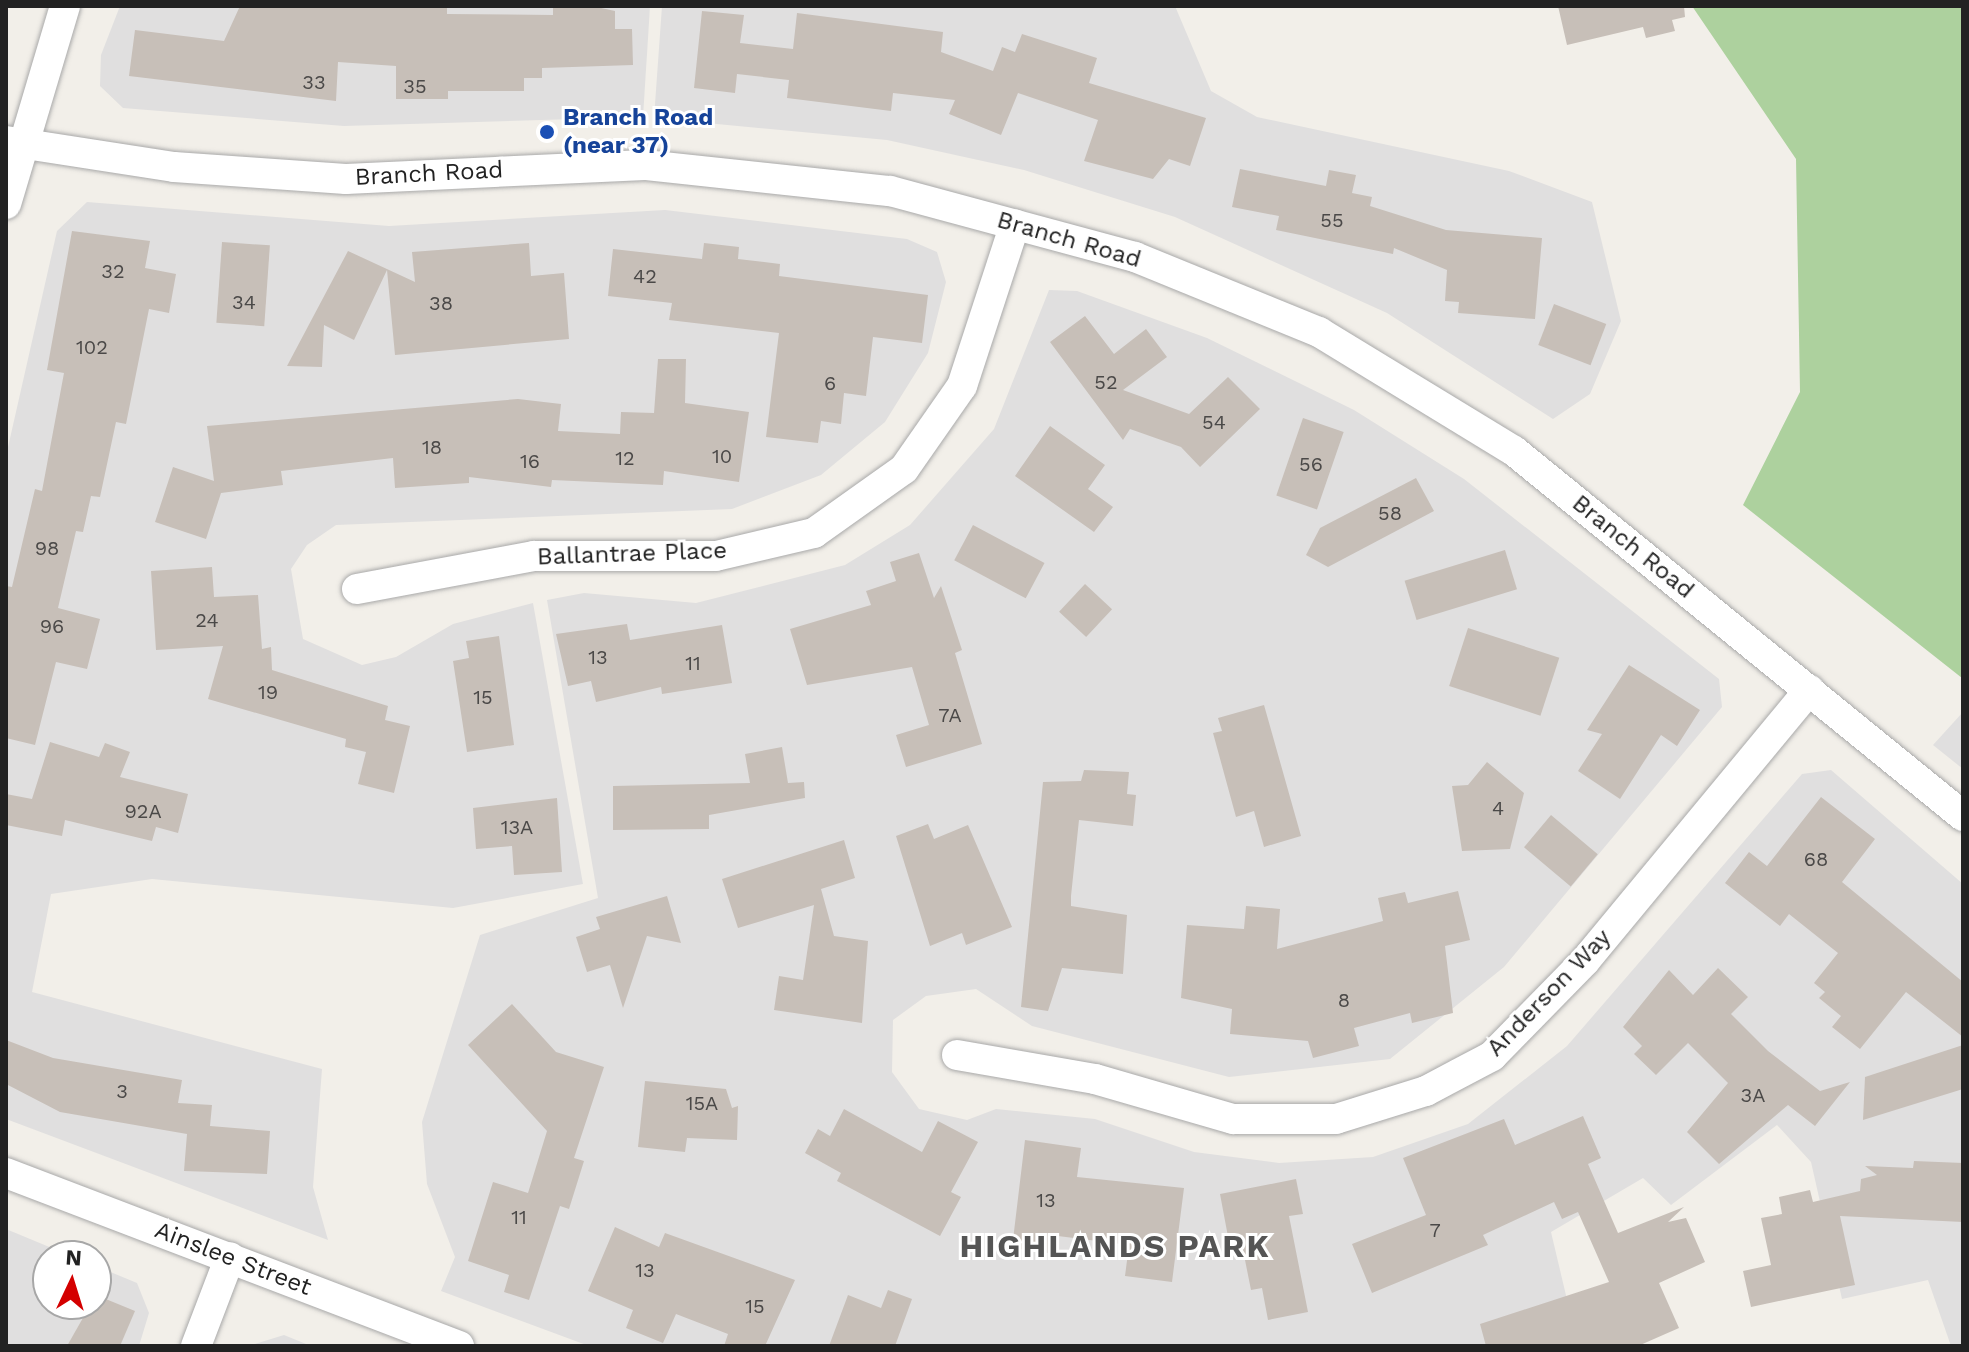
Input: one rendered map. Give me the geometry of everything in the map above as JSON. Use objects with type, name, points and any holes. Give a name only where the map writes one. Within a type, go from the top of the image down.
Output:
[{"type":"street","points":[[6,204],[13,143],[65,6]]},
{"type":"street","name":"Branch Road","points":[[13,143],[174,167],[346,179],[645,165],[890,191],[1135,257],[1319,332],[1514,451],[1963,816]]},
{"type":"street","name":"Ballantrae Place","points":[[357,589],[534,556],[716,556],[814,533],[904,469],[962,386],[1015,224]]},
{"type":"street","name":"Anderson Way","points":[[957,1055],[1095,1079],[1233,1119],[1336,1119],[1426,1091],[1492,1056],[1585,961],[1809,690]]},
{"type":"street","name":"Ainslee Street","points":[[6,1173],[459,1346]]},
{"type":"street","points":[[196,1346],[230,1257]]},
{"type":"shaded area","points":[[120,6],[650,6],[643,117],[344,126],[123,108],[100,86],[101,55]]},
{"type":"shaded area","points":[[662,6],[1175,6],[1211,91],[1257,117],[1509,171],[1592,202],[1621,321],[1590,394],[1553,419],[1387,313],[1175,217],[1024,170],[887,140],[654,118]]},
{"type":"shaded area","points":[[87,202],[389,226],[665,210],[907,239],[937,252],[946,282],[928,353],[885,422],[821,475],[732,509],[336,525],[307,545],[291,569],[303,639],[362,665],[396,657],[453,624],[533,603],[583,884],[453,908],[152,879],[51,894],[32,992],[322,1069],[313,1187],[328,1240],[6,1119],[6,456],[57,231]]},
{"type":"shaded area","points":[[1049,290],[1077,291],[1207,338],[1354,410],[1464,479],[1719,679],[1722,707],[1504,967],[1390,1059],[1229,1077],[1032,1026],[976,989],[926,996],[893,1020],[892,1072],[919,1109],[967,1120],[996,1109],[1095,1119],[1194,1152],[1279,1163],[1373,1157],[1468,1124],[1567,1046],[1802,774],[1831,770],[1963,884],[1963,1346],[1951,1346],[1928,1280],[1842,1299],[1811,1162],[1777,1125],[1671,1205],[1643,1178],[1551,1232],[1578,1346],[589,1346],[441,1291],[455,1257],[427,1184],[422,1122],[480,935],[598,898],[547,600],[584,593],[696,603],[845,565],[910,525],[994,429]]},
{"type":"shaded area","points":[[1963,712],[1963,769],[1933,745]]},
{"type":"shaded area","points":[[6,1229],[32,1240],[32,1320],[112,1320],[112,1273],[137,1283],[149,1313],[139,1346],[6,1346]]},
{"type":"shaded area","points":[[284,1335],[311,1346],[248,1346]]},
{"type":"green space","points":[[1692,6],[1963,6],[1962,678],[1743,505],[1800,392],[1796,159]]},
{"type":"building","points":[[240,6],[447,6],[447,14],[553,15],[553,6],[592,6],[615,11],[615,29],[632,29],[633,65],[542,68],[542,78],[524,78],[524,91],[448,91],[448,99],[396,99],[396,66],[338,62],[336,101],[129,76],[135,30],[224,41]]},
{"type":"building","points":[[1558,6],[1684,6],[1685,17],[1672,20],[1675,31],[1646,38],[1643,27],[1567,45]]},
{"type":"building","points":[[702,11],[744,15],[740,43],[793,49],[797,13],[943,32],[941,52],[993,71],[1002,47],[1015,52],[1022,34],[1097,58],[1089,83],[1206,118],[1190,166],[1169,159],[1153,179],[1084,161],[1098,120],[1018,93],[1001,135],[949,114],[955,100],[893,93],[891,111],[787,98],[789,80],[737,74],[735,93],[694,88]]},
{"type":"building","points":[[1240,169],[1326,186],[1329,170],[1356,175],[1352,193],[1372,197],[1370,206],[1446,230],[1542,238],[1535,319],[1458,313],[1459,302],[1445,301],[1447,270],[1394,248],[1393,254],[1276,230],[1279,216],[1232,207]]},
{"type":"building","points":[[72,231],[150,241],[145,268],[176,274],[169,313],[149,309],[126,424],[116,422],[100,497],[91,496],[83,532],[76,531],[58,608],[100,619],[87,669],[56,662],[35,745],[6,738],[6,586],[12,587],[35,489],[42,491],[64,373],[47,370]]},
{"type":"building","points":[[222,242],[270,245],[264,326],[216,323]]},
{"type":"building","points":[[529,243],[531,276],[564,273],[569,339],[395,355],[387,270],[354,340],[324,325],[322,367],[287,366],[348,251],[415,282],[412,252]]},
{"type":"building","points":[[704,243],[739,247],[738,259],[780,264],[779,276],[928,295],[922,343],[873,337],[866,396],[844,393],[841,424],[821,421],[818,443],[766,437],[779,333],[669,320],[672,303],[608,296],[613,249],[702,259]]},
{"type":"building","points":[[1554,304],[1606,324],[1591,365],[1538,345]]},
{"type":"building","points":[[1085,316],[1114,354],[1146,329],[1167,357],[1123,390],[1189,414],[1228,377],[1260,409],[1200,467],[1181,447],[1130,429],[1123,440],[1050,342]]},
{"type":"building","points":[[658,359],[686,359],[685,403],[749,412],[739,482],[664,471],[663,485],[552,480],[551,487],[469,477],[469,483],[395,488],[393,458],[281,471],[283,485],[221,493],[206,539],[155,522],[173,467],[214,481],[207,426],[518,399],[561,404],[558,431],[620,434],[621,412],[654,413]]},
{"type":"building","points":[[1303,418],[1344,432],[1317,510],[1276,496]]},
{"type":"building","points":[[1050,426],[1105,465],[1088,489],[1113,507],[1094,532],[1015,476]]},
{"type":"building","points":[[1416,478],[1434,511],[1328,567],[1306,555],[1320,528]]},
{"type":"building","points":[[973,525],[1045,563],[1026,598],[954,560]]},
{"type":"building","points":[[1505,550],[1517,589],[1417,620],[1405,581]]},
{"type":"building","points":[[919,553],[934,598],[941,586],[962,650],[955,653],[982,744],[906,767],[896,735],[929,725],[912,667],[807,685],[790,629],[871,605],[866,591],[896,581],[890,562]]},
{"type":"building","points":[[212,567],[214,597],[258,595],[262,649],[271,647],[272,670],[388,706],[385,720],[410,726],[394,793],[358,784],[366,752],[345,747],[346,739],[208,699],[223,646],[156,650],[151,571]]},
{"type":"building","points":[[1085,584],[1112,609],[1086,637],[1059,612]]},
{"type":"building","points":[[627,624],[630,640],[722,625],[732,683],[662,694],[661,687],[596,702],[591,681],[568,686],[556,634]]},
{"type":"building","points":[[1468,628],[1559,658],[1540,716],[1449,686]]},
{"type":"building","points":[[499,636],[514,745],[467,752],[453,661],[469,658],[466,641]]},
{"type":"building","points":[[1629,665],[1700,710],[1677,746],[1661,735],[1620,799],[1578,771],[1602,734],[1587,730]]},
{"type":"building","points":[[1264,705],[1301,836],[1264,847],[1254,811],[1236,817],[1213,733],[1222,731],[1218,718]]},
{"type":"building","points":[[50,742],[99,757],[105,743],[130,752],[120,777],[188,794],[178,833],[156,827],[152,841],[65,820],[62,836],[6,825],[6,794],[32,799]]},
{"type":"building","points":[[782,747],[788,783],[804,782],[805,798],[709,815],[709,829],[613,830],[613,786],[750,783],[745,754]]},
{"type":"building","points":[[1487,762],[1524,793],[1510,849],[1462,851],[1452,786],[1468,785]]},
{"type":"building","points":[[1084,770],[1129,772],[1127,794],[1136,795],[1133,826],[1079,820],[1071,896],[1071,906],[1127,915],[1123,974],[1062,968],[1048,1011],[1021,1007],[1043,782],[1081,781]]},
{"type":"building","points":[[1821,797],[1875,839],[1842,882],[1963,982],[1963,1037],[1906,992],[1860,1049],[1832,1027],[1841,1016],[1819,998],[1825,992],[1814,983],[1838,953],[1789,914],[1780,926],[1725,883],[1749,852],[1767,866]]},
{"type":"building","points":[[557,798],[562,872],[514,875],[512,846],[476,849],[473,808]]},
{"type":"building","points":[[1551,815],[1598,854],[1571,886],[1524,847]]},
{"type":"building","points":[[928,824],[934,839],[968,825],[1012,927],[966,945],[962,933],[930,946],[896,836]]},
{"type":"building","points":[[844,840],[855,878],[821,889],[834,936],[868,941],[862,1023],[774,1010],[779,976],[803,980],[814,905],[738,928],[722,879]]},
{"type":"building","points":[[1458,891],[1470,940],[1445,946],[1453,1013],[1412,1023],[1410,1013],[1354,1028],[1359,1046],[1313,1058],[1308,1041],[1230,1034],[1232,1009],[1181,998],[1187,925],[1244,929],[1246,906],[1280,909],[1277,949],[1383,921],[1378,898],[1405,892],[1408,903]]},
{"type":"building","points":[[667,896],[681,943],[647,936],[623,1008],[610,965],[587,972],[576,937],[600,929],[596,917]]},
{"type":"building","points":[[1718,968],[1748,997],[1731,1014],[1768,1051],[1820,1091],[1850,1082],[1815,1126],[1788,1105],[1719,1164],[1687,1132],[1728,1083],[1688,1043],[1656,1075],[1634,1054],[1642,1046],[1623,1027],[1669,970],[1693,995]]},
{"type":"building","points":[[512,1004],[556,1052],[604,1067],[574,1158],[584,1161],[569,1209],[560,1206],[529,1300],[504,1292],[509,1275],[468,1261],[493,1182],[528,1193],[547,1131],[468,1045]]},
{"type":"building","points":[[6,1040],[53,1058],[182,1080],[178,1103],[212,1105],[210,1126],[270,1131],[267,1174],[184,1171],[187,1134],[60,1112],[6,1084]]},
{"type":"building","points":[[1963,1045],[1963,1089],[1863,1120],[1865,1077]]},
{"type":"building","points":[[645,1081],[726,1089],[732,1108],[738,1106],[737,1140],[687,1138],[685,1152],[638,1147]]},
{"type":"building","points":[[844,1109],[922,1152],[938,1121],[978,1142],[951,1192],[961,1197],[940,1236],[837,1181],[841,1173],[805,1153],[818,1129],[830,1136]]},
{"type":"building","points":[[1583,1116],[1601,1158],[1588,1164],[1618,1233],[1684,1207],[1668,1222],[1686,1218],[1705,1262],[1659,1283],[1679,1328],[1638,1346],[1486,1346],[1480,1324],[1609,1282],[1578,1212],[1562,1219],[1554,1202],[1483,1235],[1488,1245],[1372,1293],[1352,1244],[1426,1215],[1403,1158],[1504,1119],[1515,1145]]},
{"type":"building","points":[[1025,1140],[1081,1148],[1077,1177],[1184,1188],[1172,1282],[1125,1276],[1129,1245],[1058,1236],[1055,1254],[1012,1248]]},
{"type":"building","points":[[1914,1161],[1963,1163],[1963,1222],[1840,1216],[1855,1285],[1751,1307],[1743,1271],[1771,1265],[1761,1218],[1782,1214],[1779,1197],[1810,1190],[1813,1202],[1860,1191],[1861,1179],[1877,1175],[1865,1166],[1913,1168]]},
{"type":"building","points":[[1296,1179],[1303,1214],[1289,1216],[1308,1312],[1268,1320],[1262,1288],[1251,1290],[1241,1240],[1229,1242],[1220,1194]]},
{"type":"building","points":[[615,1227],[659,1247],[665,1233],[795,1280],[765,1346],[724,1346],[728,1334],[676,1314],[663,1343],[626,1328],[633,1310],[588,1291]]},
{"type":"building","points":[[888,1290],[912,1299],[895,1346],[829,1346],[848,1295],[881,1308]]},
{"type":"building","points":[[112,1302],[135,1311],[120,1346],[67,1346],[82,1320],[112,1320]]},
{"type":"place","name":"Branch Road (near 37)","points":[[547,132]]},
{"type":"district","name":"HIGHLANDS PARK","points":[[1115,1246]]}]
